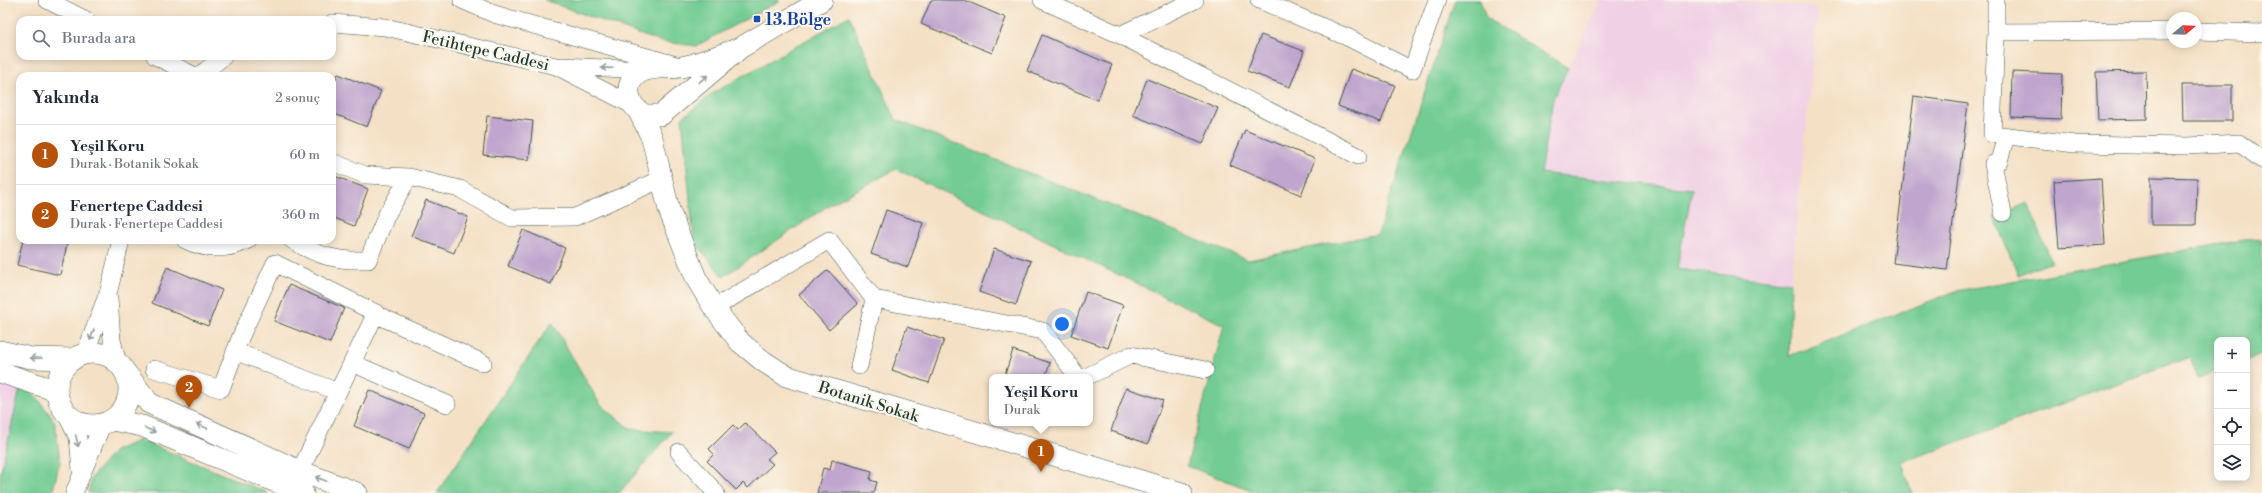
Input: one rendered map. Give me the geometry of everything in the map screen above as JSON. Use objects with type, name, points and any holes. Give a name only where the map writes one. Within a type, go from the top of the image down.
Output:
[{"type":"main road","points":[[740,48],[682,67],[650,69],[634,78],[630,84],[629,91],[635,109],[653,116],[671,107],[740,48],[822,0]]},
{"type":"main road","points":[[650,69],[668,75],[673,81],[676,96],[671,107]]},
{"type":"main road","name":"Botanik Sokak","points":[[662,179],[662,137],[671,107]]},
{"type":"main road","name":"Botanik Sokak","points":[[635,109],[652,138],[669,210],[696,278],[714,308],[740,342],[763,361],[786,376],[1182,493]]},
{"type":"main road","points":[[0,351],[31,358],[79,356],[97,353],[108,357],[122,368],[150,403],[298,484]]},
{"type":"main road","points":[[79,356],[64,365],[58,382],[57,391],[59,402],[65,412],[82,424],[107,422],[142,426],[298,484],[357,493]]},
{"type":"main road","points":[[107,422],[126,405],[129,385],[122,368]]},
{"type":"main road","points":[[0,372],[57,391]]},
{"type":"street","points":[[47,0],[78,16]]},
{"type":"street","points":[[462,0],[494,14],[549,31],[609,45],[682,67]]},
{"type":"street","points":[[1042,0],[1120,35],[1358,156]]},
{"type":"street","points":[[1120,35],[1195,0]]},
{"type":"street","points":[[1260,0],[1349,38],[1412,70],[1437,0]]},
{"type":"street","points":[[1996,0],[1992,134],[2076,144],[2188,146],[2238,144],[2262,160]]},
{"type":"street","name":"Fetihtepe Caddesi","points":[[336,23],[385,27],[480,47],[556,66],[635,109]]},
{"type":"street","points":[[1996,32],[2166,31]]},
{"type":"street","points":[[2202,31],[2262,33]]},
{"type":"street","points":[[163,60],[187,72]]},
{"type":"street","points":[[204,72],[219,60]]},
{"type":"street","points":[[556,66],[650,69]]},
{"type":"street","points":[[2003,214],[1993,164],[1999,161],[2006,136]]},
{"type":"street","points":[[336,164],[365,175],[409,177],[460,188],[512,218],[575,217],[662,179]]},
{"type":"street","points":[[298,244],[309,251],[343,261],[368,260],[387,214],[409,177]]},
{"type":"street","points":[[714,308],[828,240],[874,299],[1043,331],[1076,374]]},
{"type":"street","points":[[79,356],[109,290],[120,244]]},
{"type":"street","points":[[196,244],[206,248],[227,248],[238,244]]},
{"type":"street","points":[[154,369],[221,389],[235,351],[275,262],[375,314],[483,363]]},
{"type":"street","points":[[109,290],[109,316],[122,368]]},
{"type":"street","points":[[859,366],[874,299]]},
{"type":"street","points":[[298,484],[338,392],[375,314]]},
{"type":"street","points":[[235,351],[338,392]]},
{"type":"street","points":[[1092,374],[1131,355],[1205,370]]},
{"type":"street","points":[[352,363],[447,404]]},
{"type":"street","points":[[65,412],[78,438],[81,472]]},
{"type":"street","points":[[74,493],[81,472],[107,422]]},
{"type":"street","points":[[679,452],[716,493]]},
{"type":"shaded area","points":[[1601,0],[1731,0],[1818,8],[1791,283],[1677,269],[1692,189],[1540,173],[1553,99]]},
{"type":"shaded area","points":[[0,380],[21,384],[0,475]]},
{"type":"green space","points":[[544,0],[781,0],[696,46],[658,41]]},
{"type":"green space","points":[[1455,0],[1480,0],[1486,18],[1568,68],[1553,99],[1540,173],[1692,189],[1677,269],[1791,283],[1789,356],[1956,291],[2243,240],[2262,239],[2262,355],[2250,359],[2250,337],[2214,337],[2214,372],[2198,378],[2190,357],[1902,462],[1912,493],[1259,493],[1187,466],[1224,325],[896,169],[829,205],[723,277],[694,241],[682,118],[713,93],[849,16],[896,120],[1248,260],[1378,234]]},
{"type":"green space","points":[[2028,203],[2052,262],[2018,275],[1994,217]]},
{"type":"green space","points":[[552,322],[600,404],[630,429],[672,432],[619,493],[437,493]]},
{"type":"green space","points":[[21,384],[37,397],[55,422],[60,462],[52,493],[0,493],[0,475]]},
{"type":"green space","points":[[140,440],[268,493],[88,493],[92,477],[114,451]]},
{"type":"building","points":[[931,0],[964,0],[1006,18],[992,53],[921,24]]},
{"type":"building","points":[[1042,35],[1112,65],[1097,100],[1027,71]]},
{"type":"building","points":[[1261,35],[1304,51],[1290,87],[1247,71]]},
{"type":"building","points":[[1351,69],[1395,85],[1381,122],[1338,106]]},
{"type":"building","points":[[2146,71],[2147,119],[2098,120],[2096,72]]},
{"type":"building","points":[[2012,72],[2062,74],[2061,119],[2011,117]]},
{"type":"building","points":[[338,74],[381,91],[367,127],[336,115],[336,79]]},
{"type":"building","points":[[1147,79],[1218,108],[1203,144],[1133,115]]},
{"type":"building","points":[[2182,85],[2232,85],[2232,121],[2183,121]]},
{"type":"building","points":[[1914,96],[1968,104],[1947,270],[1893,263]]},
{"type":"building","points":[[487,116],[533,121],[529,160],[483,155]]},
{"type":"building","points":[[1245,130],[1315,159],[1301,195],[1230,165]]},
{"type":"building","points":[[336,177],[368,189],[354,226],[336,219]]},
{"type":"building","points":[[2151,177],[2197,178],[2196,225],[2151,225]]},
{"type":"building","points":[[2101,178],[2105,245],[2059,248],[2054,181]]},
{"type":"building","points":[[426,200],[468,217],[454,253],[411,236]]},
{"type":"building","points":[[886,210],[923,223],[908,267],[871,254]]},
{"type":"building","points":[[523,230],[565,248],[551,284],[508,266]]},
{"type":"building","points":[[22,244],[67,244],[60,275],[17,265]]},
{"type":"building","points":[[994,249],[1031,261],[1016,305],[979,292]]},
{"type":"building","points":[[167,267],[222,290],[208,326],[152,303]]},
{"type":"building","points":[[828,270],[858,304],[829,330],[799,295]]},
{"type":"building","points":[[289,285],[344,308],[330,343],[274,321]]},
{"type":"building","points":[[1086,292],[1123,305],[1108,348],[1071,335]]},
{"type":"building","points":[[907,327],[944,340],[929,383],[892,370]]},
{"type":"building","points":[[1013,350],[1050,363],[1046,374],[1005,374]]},
{"type":"building","points":[[1126,388],[1163,400],[1148,444],[1111,431]]},
{"type":"building","points":[[369,390],[424,413],[409,449],[354,426]]},
{"type":"building","points":[[745,423],[775,452],[767,459],[773,464],[748,488],[743,483],[736,490],[707,461],[714,454],[709,449],[733,425],[738,430]]},
{"type":"building","points":[[832,460],[872,471],[870,480],[877,482],[874,493],[817,493],[823,468],[830,470]]},
{"type":"place","name":"13.Bölge","points":[[757,19]]},
{"type":"place","name":"Fenertepe Caddesi","points":[[189,408]]},
{"type":"place","name":"Yeşil Koru","points":[[1041,472]]}]
